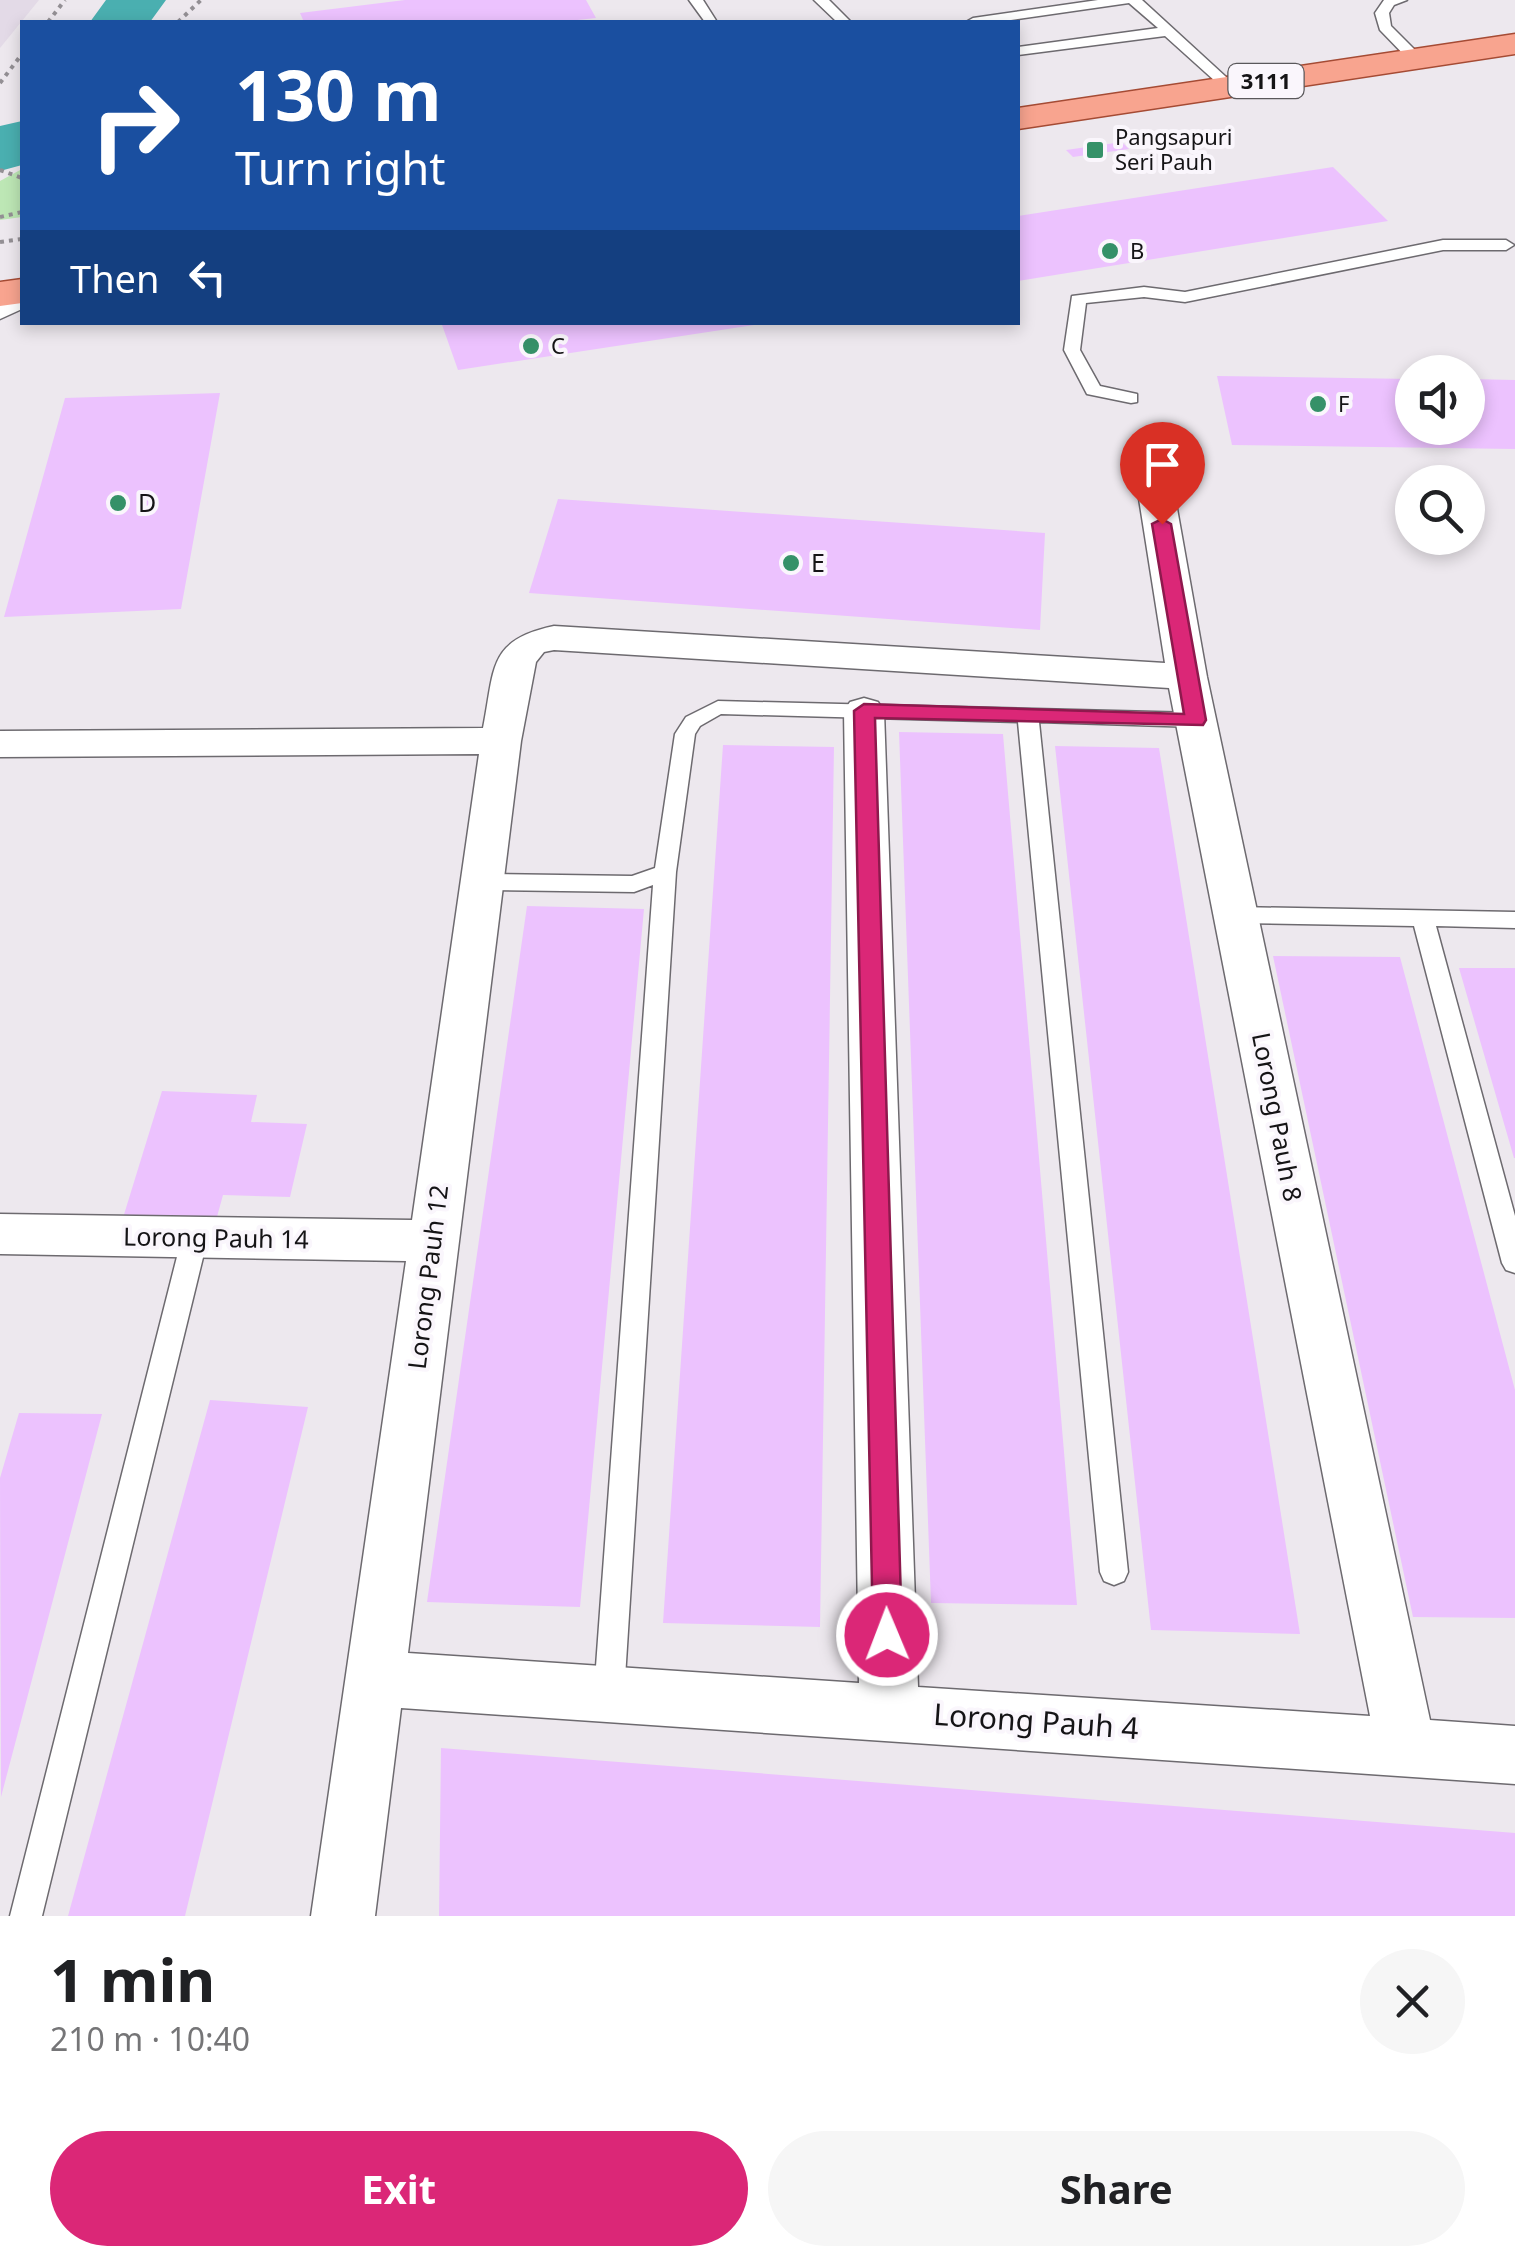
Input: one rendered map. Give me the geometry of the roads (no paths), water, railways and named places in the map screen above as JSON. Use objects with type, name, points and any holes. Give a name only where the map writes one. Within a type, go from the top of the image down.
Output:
[{"type":"main road","name":"3111","points":[[1020,119],[1515,44]]},
{"type":"main road","name":"3111","points":[[1020,142],[1515,66]]},
{"type":"street","name":"Lorong Pauh 8","points":[[1155,486],[1191,699],[1406,1748]]},
{"type":"street","name":"Lorong Pauh 12","points":[[343,1916],[501,741],[517,659],[531,643],[554,638],[1191,699]]},
{"type":"street","points":[[864,711],[889,1712]]},
{"type":"street","points":[[0,744],[501,741]]},
{"type":"street","name":"Lorong Pauh 14","points":[[0,1234],[432,1241]]},
{"type":"street","name":"Lorong Pauh 4","points":[[377,1678],[1515,1754]]},
{"type":"lane","points":[[821,0],[842,20]]},
{"type":"lane","points":[[987,20],[1125,0]]},
{"type":"lane","points":[[1134,0],[1230,86]]},
{"type":"lane","points":[[1392,1],[1382,13],[1386,27],[1414,58]]},
{"type":"lane","points":[[1020,51],[1169,32]]},
{"type":"lane","points":[[1131,398],[1093,390],[1072,350],[1078,299],[1144,292],[1185,297],[1443,245],[1506,245]]},
{"type":"lane","points":[[609,1694],[665,872],[672,848],[681,746],[688,725],[718,707],[1028,716],[1191,699]]},
{"type":"lane","points":[[1028,716],[1114,1572]]},
{"type":"lane","points":[[482,882],[634,884],[665,872]]},
{"type":"lane","points":[[1236,915],[1515,920]]},
{"type":"lane","points":[[1423,918],[1515,1263]]},
{"type":"lane","points":[[26,1916],[195,1237]]},
{"type":"waterway","points":[[121,20],[137,0]]},
{"type":"waterway","points":[[0,151],[20,141]]},
{"type":"place","name":"Pangsapuri Seri Pauh","points":[[1095,150]]},
{"type":"place","name":"B","points":[[1110,251]]},
{"type":"place","name":"C","points":[[531,346]]},
{"type":"place","name":"F","points":[[1318,404]]},
{"type":"place","name":"D","points":[[118,503]]},
{"type":"place","name":"E","points":[[791,563]]}]
